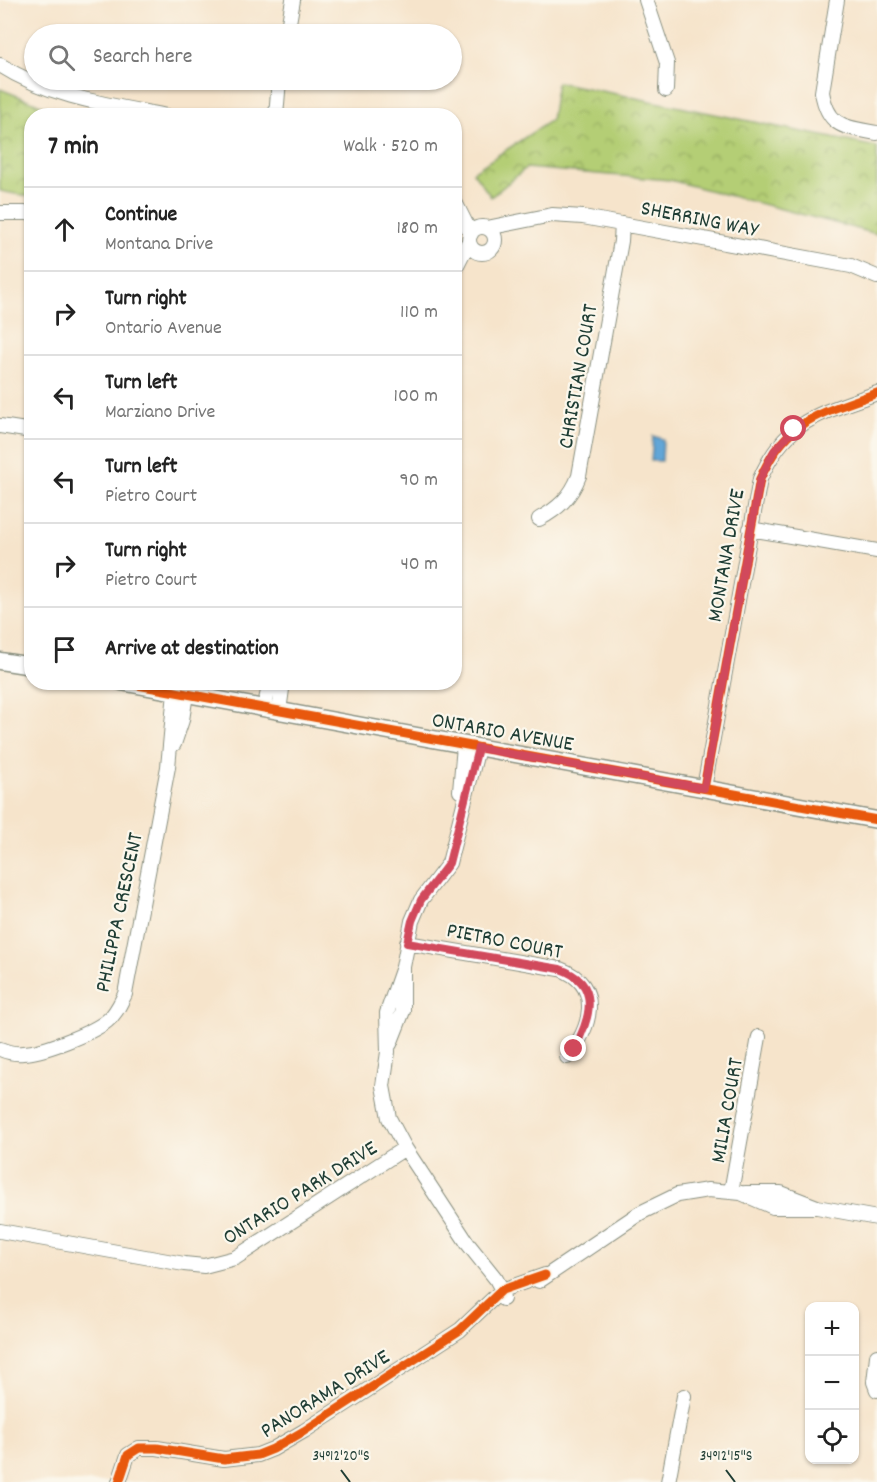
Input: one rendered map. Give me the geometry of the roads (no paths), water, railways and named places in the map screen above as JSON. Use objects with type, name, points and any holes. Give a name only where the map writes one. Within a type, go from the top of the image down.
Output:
[{"type":"street","points":[[288,24],[292,0]]},
{"type":"street","points":[[646,0],[667,63],[666,90]]},
{"type":"street","points":[[837,0],[822,92],[824,107],[831,118],[848,128],[877,133]]},
{"type":"street","points":[[0,65],[24,78]]},
{"type":"street","points":[[51,90],[125,108]]},
{"type":"street","points":[[270,108],[276,90]]},
{"type":"street","points":[[276,108],[278,90]]},
{"type":"street","points":[[462,211],[480,237]]},
{"type":"street","points":[[0,213],[24,213]]},
{"type":"street","name":"SHERRING WAY","points":[[462,261],[480,237],[513,223],[552,215],[622,224],[851,266],[877,277]]},
{"type":"street","name":"CHRISTIAN COURT","points":[[539,519],[561,505],[570,495],[579,477],[622,224]]},
{"type":"street","name":"MONTANA DRIVE","points":[[704,788],[750,529],[760,479],[766,464],[794,429],[817,415],[877,393]]},
{"type":"street","points":[[0,426],[24,430]]},
{"type":"street","points":[[750,529],[877,551]]},
{"type":"street","points":[[0,661],[24,665]]},
{"type":"street","name":"ONTARIO AVENUE","points":[[164,690],[877,819]]},
{"type":"street","points":[[271,690],[272,710]]},
{"type":"street","points":[[272,710],[280,690]]},
{"type":"street","name":"PHILIPPA CRESCENT","points":[[0,1049],[14,1053],[32,1052],[83,1034],[107,1021],[120,1004],[129,982],[168,766],[182,720],[180,693]]},
{"type":"street","points":[[471,747],[457,832],[449,863],[421,900],[412,921],[403,967],[388,1006],[388,1052],[383,1086],[389,1118],[405,1148],[468,1244],[488,1284],[501,1296]]},
{"type":"street","name":"PIETRO COURT","points":[[407,943],[538,965],[573,974],[585,985],[589,1003],[579,1040],[567,1057]]},
{"type":"street","name":"MILIA COURT","points":[[736,1192],[759,1037]]},
{"type":"street","name":"ONTARIO PARK DRIVE","points":[[0,1231],[184,1264],[204,1266],[221,1263],[235,1258],[261,1242],[405,1148]]},
{"type":"street","name":"PANORAMA DRIVE","points":[[119,1482],[128,1455],[139,1448],[157,1448],[224,1459],[250,1456],[273,1449],[460,1330],[484,1320],[501,1296],[525,1292],[545,1275],[640,1214],[677,1195],[708,1190],[736,1192],[774,1207],[817,1207],[877,1218]]},
{"type":"street","points":[[877,1356],[874,1382],[877,1390]]},
{"type":"street","points":[[668,1482],[684,1396]]},
{"type":"water","points":[[653,436],[663,439],[662,461],[651,461]]}]
